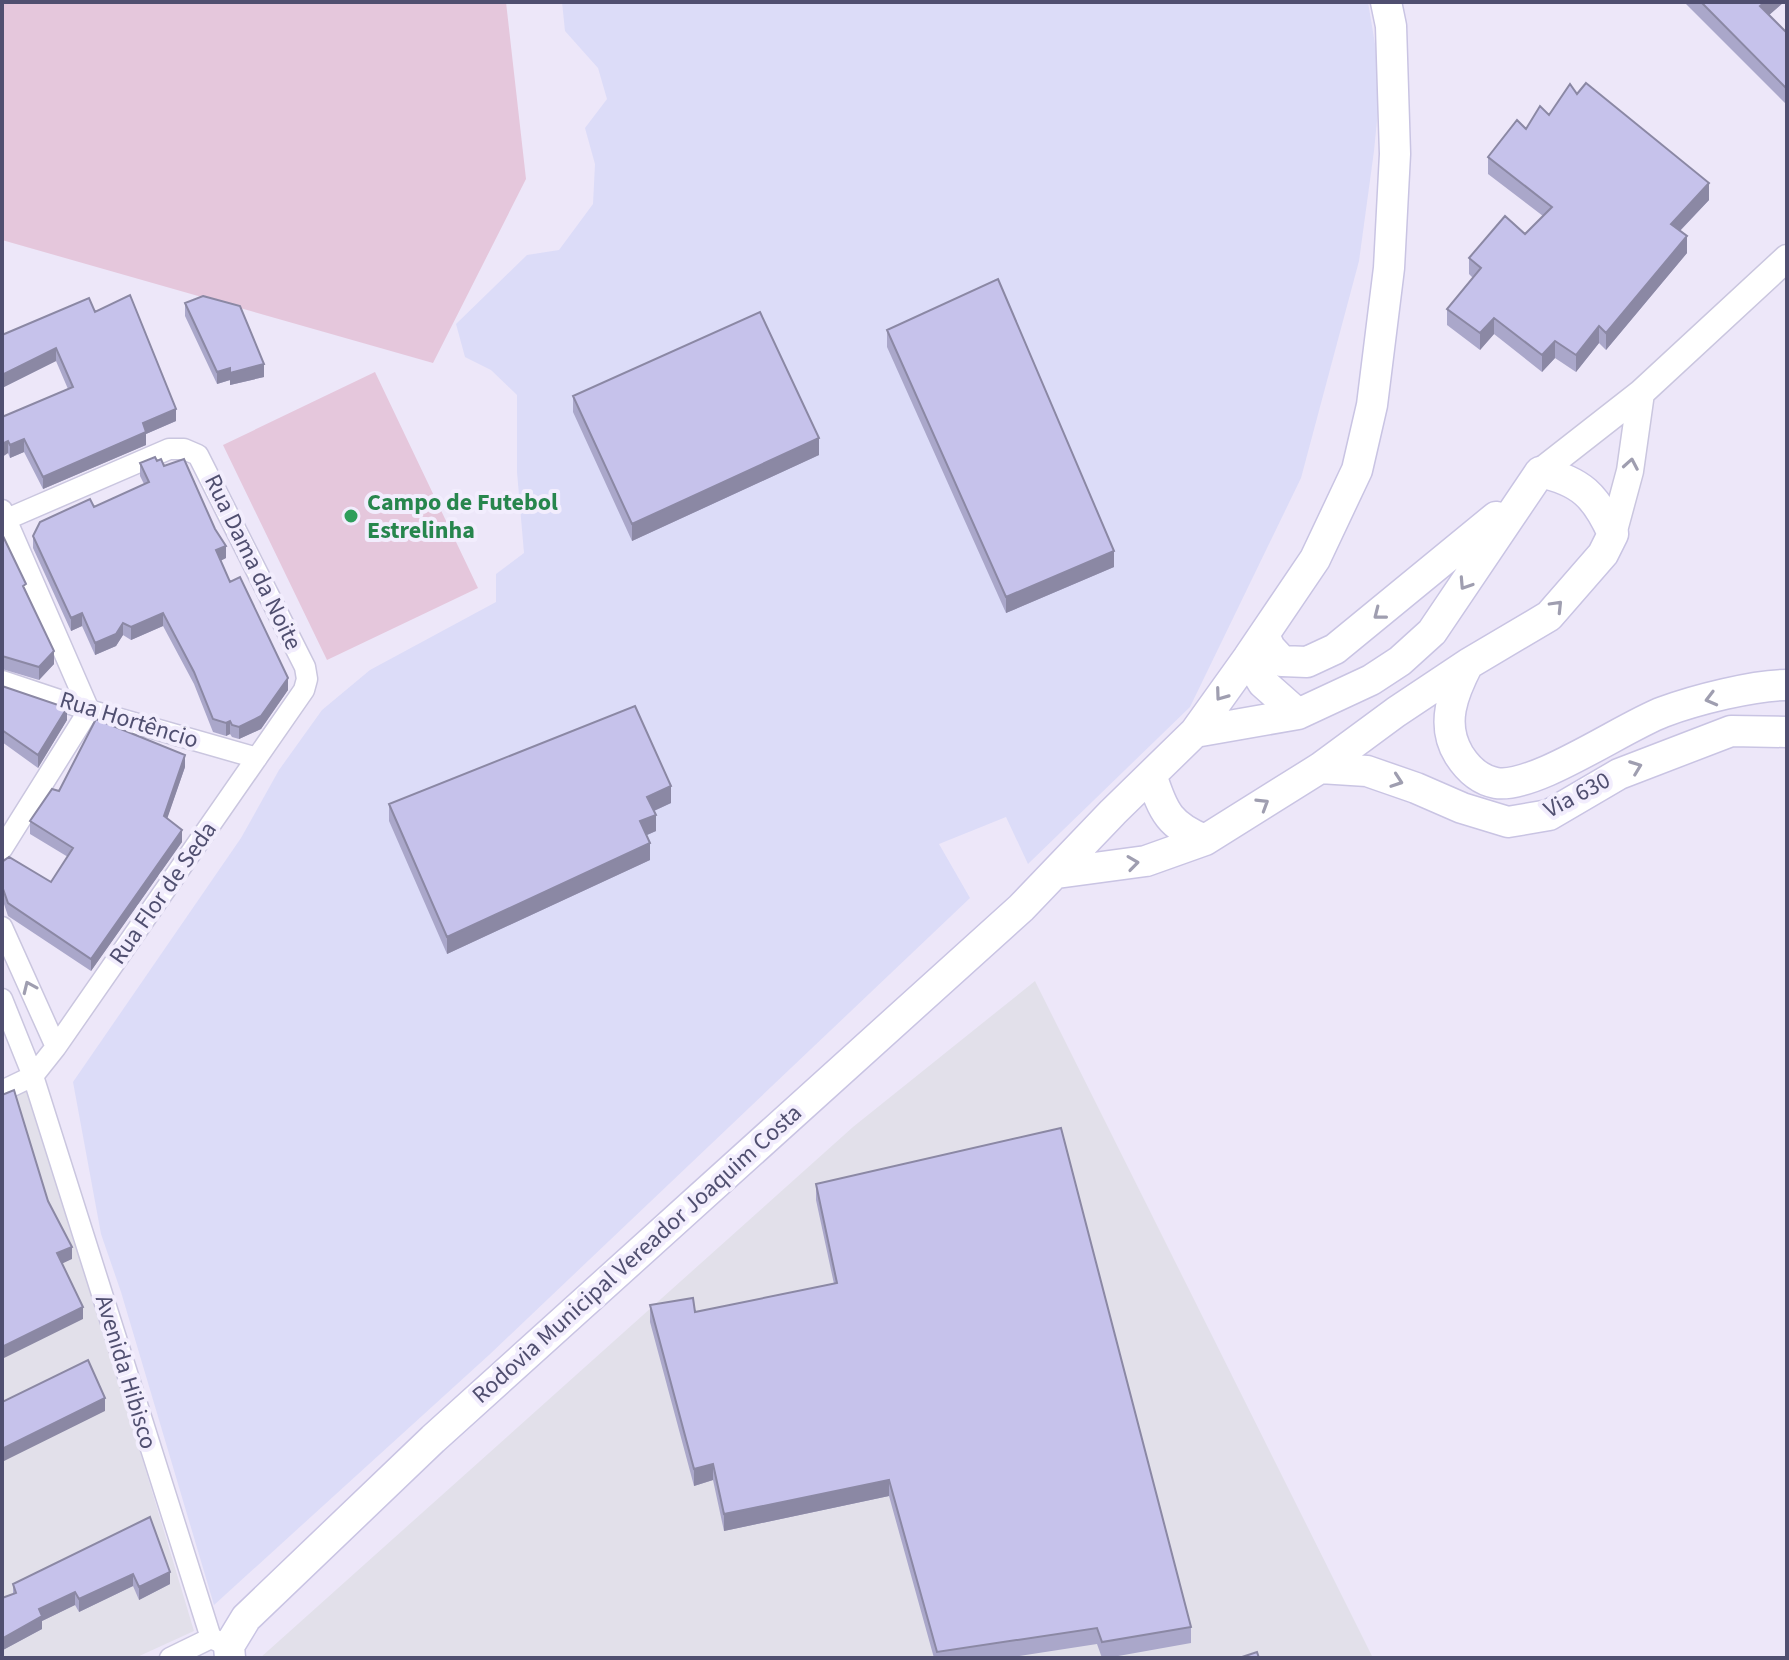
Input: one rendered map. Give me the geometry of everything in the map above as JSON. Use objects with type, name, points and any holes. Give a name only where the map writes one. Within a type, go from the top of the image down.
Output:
[{"type":"main road","points":[[1195,732],[1315,559],[1357,470],[1372,405],[1389,268],[1395,154],[1391,26],[1386,2]]},
{"type":"main road","points":[[1057,873],[1146,861],[1205,840],[1320,768],[1468,664],[1549,616],[1603,554],[1613,534],[1603,512],[1589,494],[1565,478],[1533,483],[1335,649],[1307,662],[1282,661],[1270,648],[1256,646]]},
{"type":"main road","points":[[1195,732],[1298,714],[1371,680],[1416,649],[1432,632],[1533,483]]},
{"type":"main road","points":[[1256,646],[1263,683],[1298,714]]},
{"type":"main road","name":"Via 630","points":[[1468,664],[1455,691],[1449,719],[1451,742],[1475,775],[1498,783],[1534,777],[1663,712],[1764,685],[1787,685]]},
{"type":"main road","name":"Via 630","points":[[1320,768],[1367,771],[1462,808],[1508,822],[1549,815],[1619,774],[1731,731],[1787,732]]},
{"type":"main road","name":"Rodovia Municipal Vereador Joaquim Costa","points":[[223,1647],[246,1618],[433,1439],[632,1262],[1057,873],[1113,812],[1195,732]]},
{"type":"main road","points":[[1152,777],[1160,804],[1168,816],[1183,831],[1205,840]]},
{"type":"street","points":[[1533,483],[1641,393],[1787,258]]},
{"type":"street","points":[[1613,534],[1630,471],[1641,393]]},
{"type":"street","name":"Rua Dama da Noite","points":[[4,514],[169,449],[184,449],[198,455],[305,667],[307,679]]},
{"type":"street","points":[[2,849],[89,710],[4,514]]},
{"type":"street","name":"Rua Flor de Seda","points":[[2,1091],[33,1076],[56,1047],[304,690],[307,679]]},
{"type":"street","name":"Rua Hortêncio","points":[[2,681],[89,710],[257,758]]},
{"type":"street","points":[[2,927],[56,1047]]},
{"type":"street","name":"Avenida Hibisco","points":[[2,999],[33,1076],[223,1647]]},
{"type":"street","points":[[170,1658],[223,1647]]},
{"type":"shaded area","points":[[2,2],[506,2],[526,179],[433,363],[2,240]]},
{"type":"shaded area","points":[[562,2],[1368,2],[1381,80],[1359,261],[1301,478],[1190,707],[1028,864],[1006,817],[939,844],[970,898],[489,1355],[214,1605],[101,1234],[73,1082],[241,838],[279,770],[322,710],[370,670],[496,602],[496,574],[524,553],[517,472],[517,395],[491,370],[465,357],[456,324],[527,255],[559,250],[593,204],[595,164],[585,128],[607,99],[598,68],[565,31]]},
{"type":"shaded area","name":"Campo de Futebol Estrelinha","points":[[375,372],[478,588],[327,660],[223,445]]},
{"type":"shaded area","points":[[1035,981],[1373,1658],[260,1658],[853,1127]]},
{"type":"shaded area","points":[[30,1085],[194,1631],[135,1658],[2,1658],[2,1099]]},
{"type":"building","points":[[1701,2],[1765,2],[1760,6],[1787,33],[1787,89]]},
{"type":"building","points":[[1586,83],[1709,183],[1671,224],[1687,236],[1606,333],[1599,326],[1576,355],[1555,341],[1542,355],[1494,318],[1480,333],[1447,309],[1481,268],[1469,258],[1505,216],[1525,234],[1552,207],[1488,157],[1517,120],[1526,129],[1540,106],[1549,115],[1570,84],[1577,94]]},
{"type":"building","points":[[998,279],[1114,551],[1006,597],[887,330]]},
{"type":"building","points":[[130,295],[176,409],[143,423],[146,432],[43,477],[24,439],[10,445],[8,441],[2,444],[2,417],[73,387],[56,348],[2,375],[2,335],[89,298],[95,312]]},
{"type":"building","points":[[203,296],[240,306],[264,364],[230,373],[230,368],[217,372],[185,303]]},
{"type":"building","points":[[760,312],[819,438],[632,524],[573,396]]},
{"type":"building","points":[[155,457],[157,461],[161,459],[164,466],[184,459],[215,529],[226,546],[216,550],[230,582],[240,577],[288,678],[261,716],[239,727],[230,721],[226,723],[213,719],[194,672],[163,613],[131,627],[123,623],[116,634],[95,643],[82,613],[71,618],[33,536],[40,522],[90,499],[94,507],[149,482],[140,463]]},
{"type":"building","points":[[2,534],[54,651],[39,667],[2,656]]},
{"type":"building","points":[[2,686],[67,708],[38,755],[2,730]]},
{"type":"building","points":[[635,706],[671,786],[647,797],[656,815],[640,821],[650,843],[447,937],[389,804]]},
{"type":"building","points":[[96,719],[185,755],[164,816],[182,830],[91,959],[8,903],[2,886],[2,862],[9,857],[51,882],[73,848],[30,821],[52,789],[59,791]]},
{"type":"building","points":[[14,1090],[48,1201],[72,1247],[57,1253],[83,1307],[2,1347],[2,1095]]},
{"type":"building","points":[[1061,1128],[1191,1627],[1102,1642],[1097,1628],[937,1652],[889,1480],[724,1514],[713,1464],[694,1469],[650,1305],[693,1298],[695,1312],[837,1283],[816,1184]]},
{"type":"building","points":[[88,1360],[105,1398],[2,1449],[2,1402]]},
{"type":"building","points":[[150,1517],[170,1572],[139,1587],[133,1574],[79,1599],[75,1592],[39,1609],[42,1616],[3,1638],[2,1598],[16,1593],[13,1584]]},
{"type":"building","points":[[1257,1652],[1259,1658],[1239,1658]]},
{"type":"place","name":"Campo de Futebol Estrelinha","points":[[351,516]]}]
